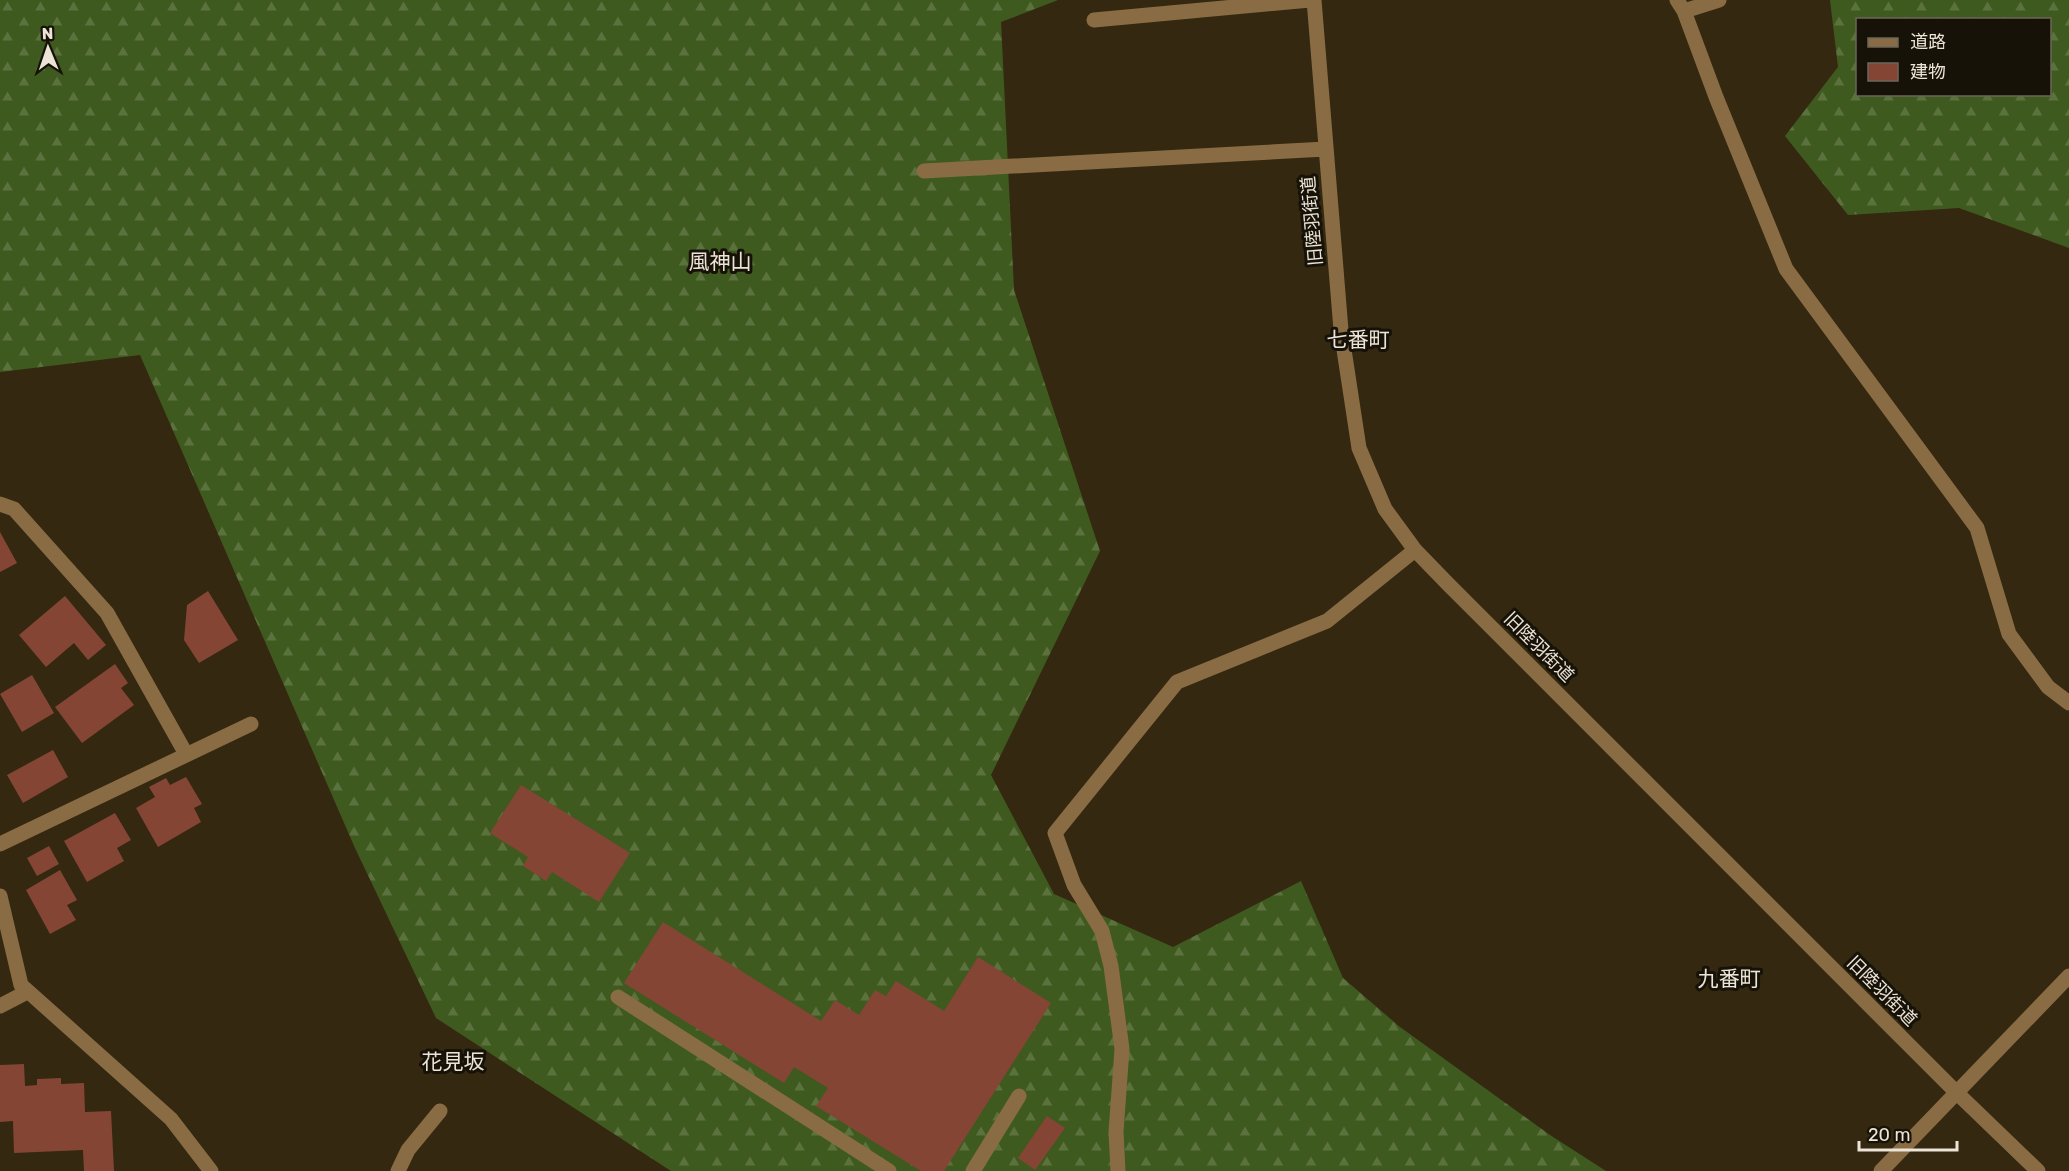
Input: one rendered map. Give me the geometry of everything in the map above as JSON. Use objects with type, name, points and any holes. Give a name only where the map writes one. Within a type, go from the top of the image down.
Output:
[{"type":"street","points":[[1094,20],[1312,0]]},
{"type":"street","name":"旧陸羽街道","points":[[1312,0],[1341,330],[1359,448],[1385,509],[1415,550],[1956,1092],[2038,1171]]},
{"type":"street","points":[[1719,0],[1681,5],[1786,269],[1977,528],[2009,634],[2048,687],[2069,703]]},
{"type":"street","points":[[924,171],[1326,149]]},
{"type":"street","points":[[0,504],[14,509],[106,613],[186,753]]},
{"type":"street","points":[[1118,1171],[1116,1132],[1122,1049],[1111,966],[1102,931],[1074,885],[1055,833],[1177,682],[1327,621],[1415,550]]},
{"type":"street","points":[[0,844],[186,753],[251,724]]},
{"type":"street","points":[[0,896],[21,985],[171,1119],[211,1171]]},
{"type":"street","points":[[1881,1171],[2069,976]]},
{"type":"street","points":[[0,1006],[27,992]]},
{"type":"street","points":[[618,997],[889,1171]]},
{"type":"street","points":[[973,1171],[1019,1096]]},
{"type":"street","points":[[398,1171],[408,1150],[440,1111]]},
{"type":"green space","points":[[0,0],[1058,0],[1001,22],[1014,290],[1100,551],[991,775],[1054,894],[1173,947],[1301,881],[1343,978],[1400,1027],[1550,1135],[1606,1171],[671,1171],[436,1018],[355,848],[140,355],[0,372]]},
{"type":"green space","points":[[1830,0],[2069,0],[2069,248],[1959,208],[1848,215],[1785,136],[1838,67]]},
{"type":"building","points":[[0,532],[17,563],[0,572]]},
{"type":"building","points":[[208,591],[238,640],[199,663],[184,640],[187,605]]},
{"type":"building","points":[[65,596],[106,645],[88,660],[74,643],[46,667],[19,635]]},
{"type":"building","points":[[115,664],[128,683],[121,688],[134,705],[82,743],[55,707]]},
{"type":"building","points":[[32,675],[54,713],[22,732],[0,694]]},
{"type":"building","points":[[53,750],[68,777],[23,803],[7,775]]},
{"type":"building","points":[[186,777],[202,804],[194,808],[201,822],[158,847],[136,808],[155,797],[149,787],[166,778],[170,785]]},
{"type":"building","points":[[521,785],[630,853],[599,902],[552,872],[546,881],[523,866],[528,857],[490,833]]},
{"type":"building","points":[[115,813],[131,840],[117,848],[124,861],[87,882],[64,841]]},
{"type":"building","points":[[49,846],[59,864],[37,876],[27,858]]},
{"type":"building","points":[[60,870],[77,900],[67,905],[76,920],[50,934],[26,890]]},
{"type":"building","points":[[663,922],[821,1021],[835,1000],[859,1015],[875,990],[886,996],[896,981],[944,1011],[978,957],[1051,1003],[944,1171],[921,1171],[816,1106],[828,1088],[794,1067],[784,1083],[624,983]]},
{"type":"building","points":[[24,1064],[25,1086],[37,1085],[37,1079],[61,1078],[61,1084],[84,1083],[85,1112],[111,1111],[114,1171],[84,1171],[83,1150],[14,1153],[13,1121],[0,1122],[0,1065]]},
{"type":"building","points":[[1047,1116],[1065,1128],[1035,1170],[1018,1158]]},
{"type":"district","name":"風神山","points":[[720,262]]},
{"type":"district","name":"七番町","points":[[1358,340]]},
{"type":"district","name":"九番町","points":[[1729,979]]},
{"type":"district","name":"花見坂","points":[[453,1062]]}]
